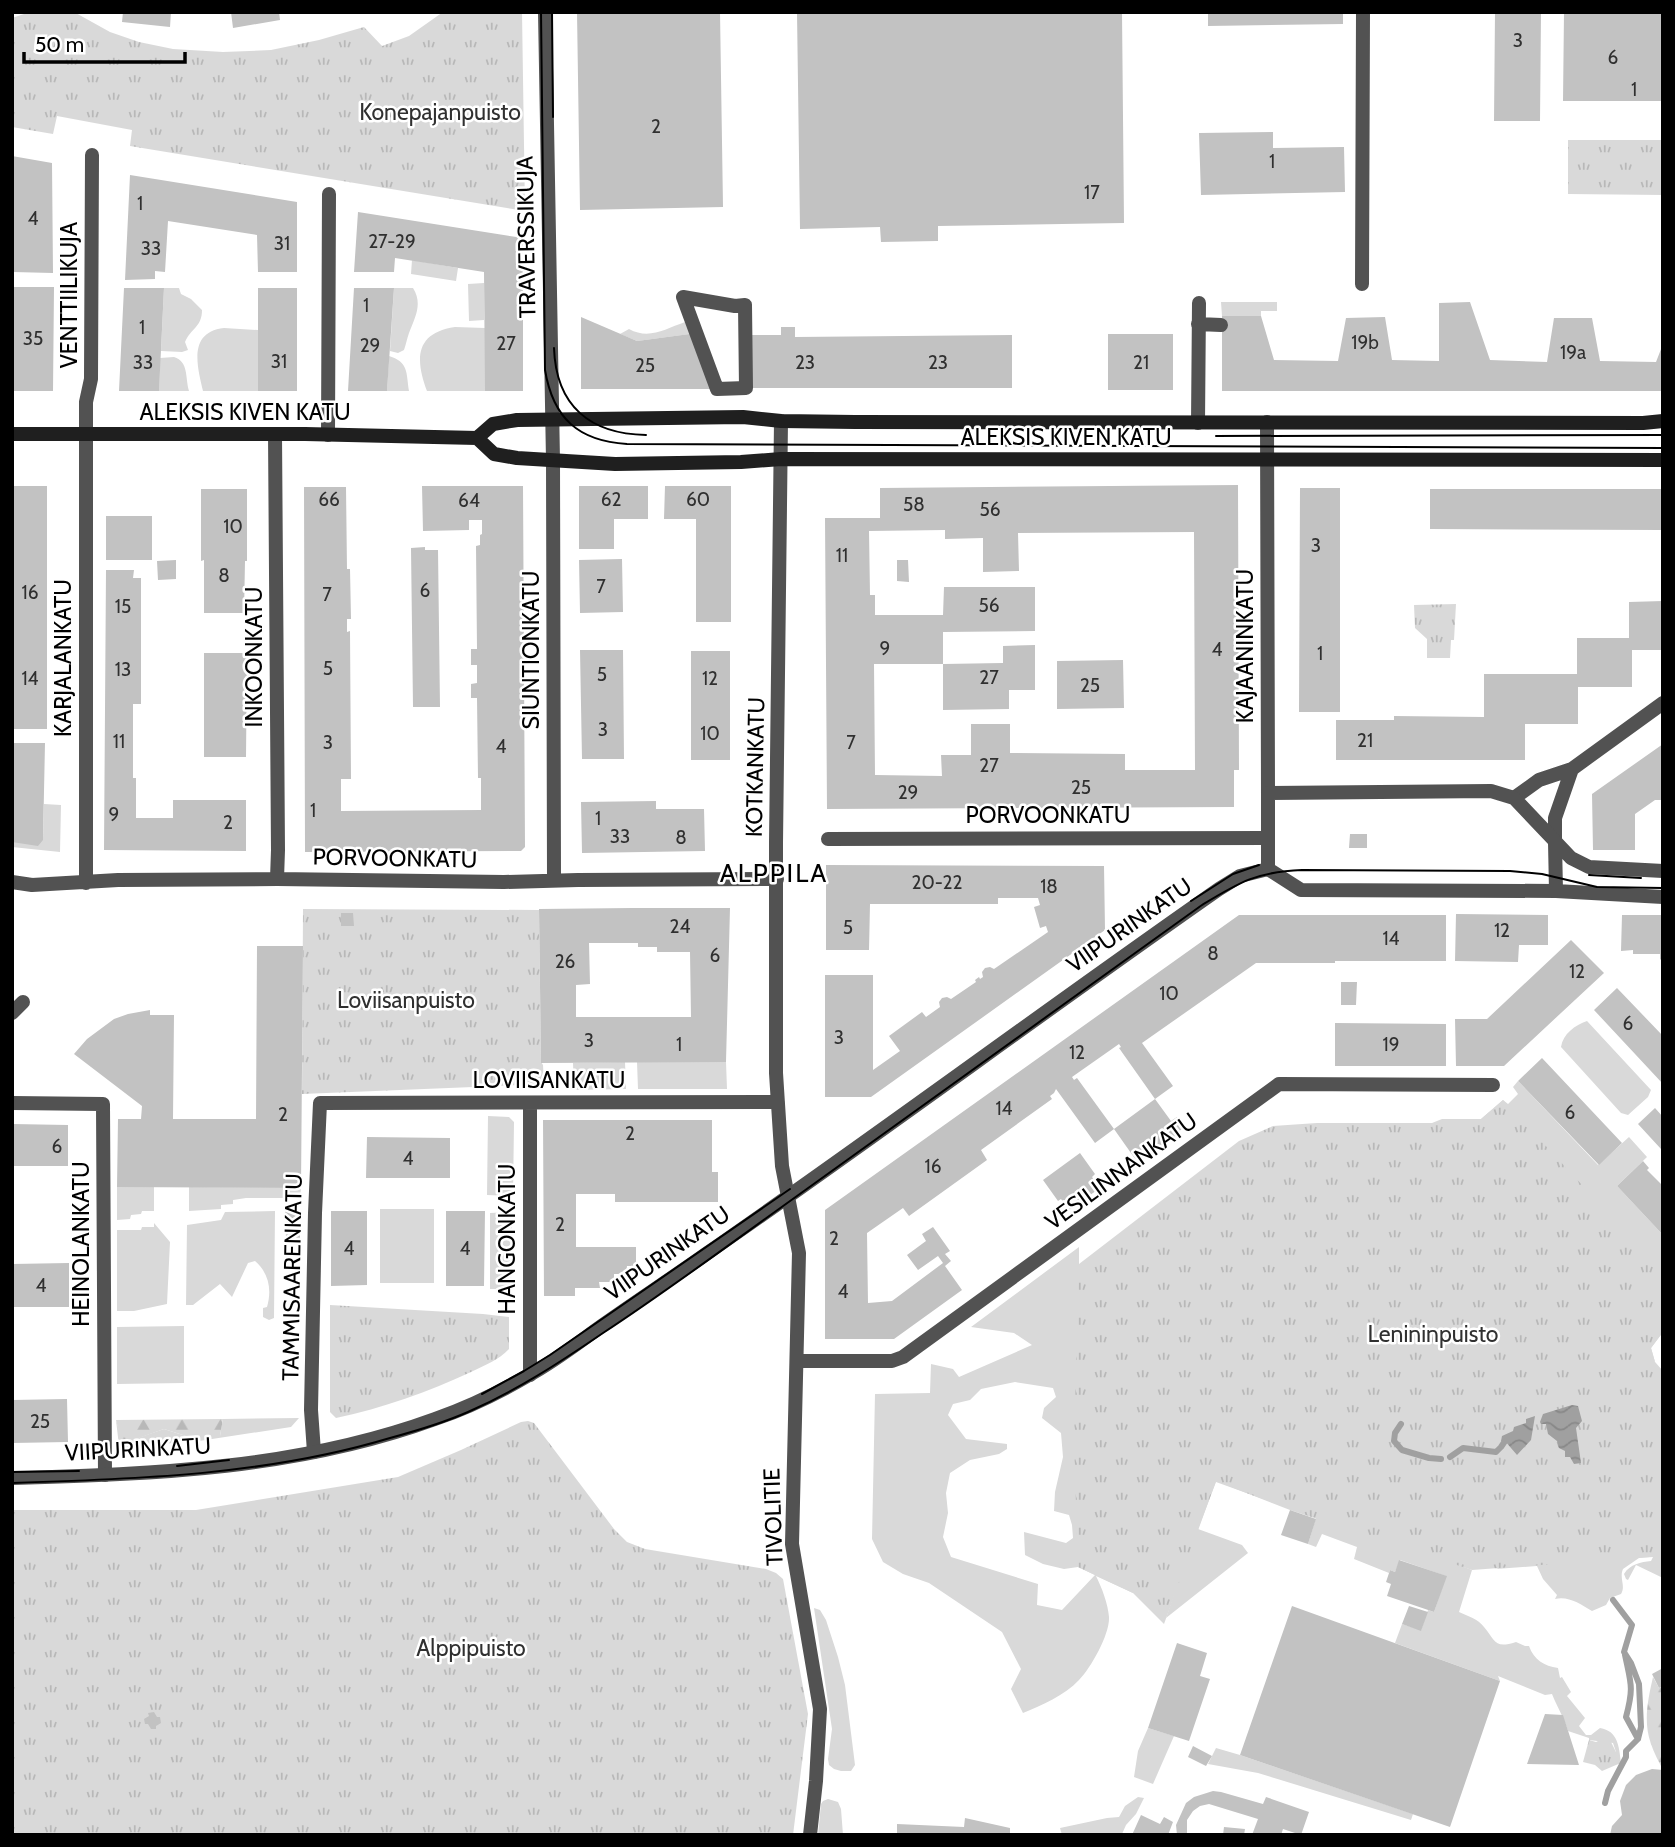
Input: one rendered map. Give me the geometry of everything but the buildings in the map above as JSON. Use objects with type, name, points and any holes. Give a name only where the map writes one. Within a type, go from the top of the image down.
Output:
[{"type":"main road","name":"ALEKSIS KIVEN KATU","points":[[12,434],[275,434],[477,438],[494,424],[517,420],[743,417],[781,421],[1199,423],[1663,421]]},
{"type":"main road","name":"ALEKSIS KIVEN KATU","points":[[477,438],[494,454],[615,464],[741,463],[781,459],[1661,459]]},
{"type":"street","name":"TRAVERSSIKUJA","points":[[545,12],[552,419]]},
{"type":"street","points":[[1362,284],[1363,12]]},
{"type":"street","name":"VENTTIILIKUJA","points":[[86,434],[86,402],[91,379],[92,155]]},
{"type":"street","points":[[328,435],[330,194]]},
{"type":"street","points":[[683,297],[735,306],[744,304],[746,388],[717,389],[697,333],[683,297]]},
{"type":"street","points":[[1199,303],[1199,423]]},
{"type":"street","points":[[1198,324],[1222,325]]},
{"type":"street","name":"SIUNTIONKATU","points":[[552,419],[554,880]]},
{"type":"street","name":"KOTKANKATU","points":[[781,421],[776,1073],[782,1166],[787,1197]]},
{"type":"street","name":"KAJAANINKATU","points":[[1267,422],[1268,869]]},
{"type":"street","points":[[1643,423],[1663,429]]},
{"type":"street","name":"KARJALANKATU","points":[[86,434],[86,883]]},
{"type":"street","name":"INKOONKATU","points":[[275,434],[277,879]]},
{"type":"street","points":[[1514,798],[1539,780],[1572,769],[1663,703]]},
{"type":"street","points":[[1556,891],[1555,818],[1572,769]]},
{"type":"street","points":[[1268,793],[1491,791],[1514,798],[1571,858],[1589,867],[1663,871]]},
{"type":"street","name":"PORVOONKATU","points":[[828,839],[1268,838]]},
{"type":"street","points":[[1268,869],[1301,890],[1556,891],[1663,897]]},
{"type":"street","name":"VIIPURINKATU","points":[[12,1478],[207,1469],[314,1452],[373,1439],[439,1418],[530,1375],[787,1197],[1219,889],[1240,876],[1268,869]]},
{"type":"street","name":"PORVOONKATU","points":[[12,882],[32,885],[118,880],[504,882],[777,879]]},
{"type":"street","name":"VESILINNANKATU","points":[[797,1361],[892,1361],[903,1357],[1279,1084],[1493,1085]]},
{"type":"street","name":"LOVIISANKATU","points":[[320,1103],[778,1102]]},
{"type":"street","name":"HEINOLANKATU","points":[[12,1103],[103,1104],[105,1475]]},
{"type":"street","name":"TAMMISAARENKATU","points":[[314,1452],[311,1410],[320,1103]]},
{"type":"street","name":"HANGONKATU","points":[[530,1103],[530,1375]]},
{"type":"street","name":"TIVOLITIE","points":[[787,1197],[799,1253],[792,1544],[820,1709],[810,1835]]},
{"type":"green space","name":"Konepajanpuisto","points":[[30,12],[74,12],[110,32],[139,42],[173,49],[223,52],[271,50],[364,27],[382,46],[409,36],[443,12],[522,12],[525,211],[130,146],[132,130],[57,116],[53,134],[12,127],[12,18]]},
{"type":"green space","points":[[1568,140],[1663,140],[1663,195],[1568,194]]},
{"type":"green space","points":[[412,260],[458,268],[456,281],[411,274]]},
{"type":"green space","points":[[484,283],[484,320],[469,321],[468,284]]},
{"type":"green space","points":[[164,288],[179,288],[181,294],[202,310],[198,324],[185,342],[188,350],[182,352],[161,351]]},
{"type":"green space","points":[[394,288],[413,288],[417,300],[417,310],[404,350],[398,353],[390,351]]},
{"type":"green space","points":[[1221,302],[1277,302],[1277,311],[1261,311],[1261,316],[1222,316]]},
{"type":"green space","points":[[685,322],[690,334],[637,341],[620,334],[629,329],[643,334],[657,332]]},
{"type":"green space","points":[[455,327],[485,328],[485,391],[427,391],[420,358],[425,341],[442,330]]},
{"type":"green space","points":[[224,328],[258,330],[258,391],[203,391],[198,361],[200,343],[213,331]]},
{"type":"green space","points":[[389,356],[403,365],[409,391],[387,391]]},
{"type":"green space","points":[[174,357],[184,366],[189,391],[159,391],[160,358]]},
{"type":"green space","points":[[1456,604],[1450,658],[1427,658],[1427,639],[1415,628],[1414,605]]},
{"type":"green space","points":[[44,804],[61,805],[60,852],[12,847],[12,842],[43,840]]},
{"type":"green space","name":"Loviisanpuisto","points":[[303,909],[539,910],[541,1062],[544,1084],[302,1094]]},
{"type":"green space","points":[[1587,1021],[1651,1090],[1648,1097],[1628,1115],[1621,1113],[1561,1047],[1570,1031]]},
{"type":"green space","points":[[625,1062],[626,1089],[574,1090],[573,1063]]},
{"type":"green space","points":[[637,1062],[726,1062],[727,1089],[638,1089]]},
{"type":"green space","points":[[1518,1081],[1598,1165],[1629,1137],[1647,1157],[1617,1186],[1663,1235],[1663,1332],[1651,1348],[1655,1362],[1442,1119],[1481,1119],[1503,1100],[1508,1104],[1518,1094],[1513,1087]]},
{"type":"green space","name":"Lenininpuisto","points":[[1503,1100],[1663,1272],[1663,1332],[1651,1348],[1655,1362],[1663,1371],[1663,1556],[1472,1570],[1290,1510],[1216,1481],[1164,1624],[1133,1593],[1078,1567],[1074,1442],[1079,1264],[1239,1141],[1273,1126],[1317,1123],[1432,1123],[1442,1119],[1481,1119]]},
{"type":"green space","points":[[488,1116],[509,1117],[514,1122],[513,1196],[487,1195]]},
{"type":"green space","points":[[117,1187],[154,1187],[154,1211],[142,1211],[141,1214],[131,1215],[130,1219],[117,1220]]},
{"type":"green space","points":[[189,1187],[301,1188],[300,1198],[246,1198],[233,1200],[233,1204],[221,1205],[221,1209],[189,1211]]},
{"type":"green space","points":[[380,1209],[434,1209],[434,1283],[380,1283]]},
{"type":"green space","points":[[275,1211],[274,1318],[269,1320],[263,1317],[269,1288],[266,1276],[255,1261],[248,1263],[232,1297],[220,1284],[193,1305],[186,1305],[187,1225],[221,1220],[225,1212]]},
{"type":"green space","points":[[512,1212],[511,1289],[490,1289],[490,1213]]},
{"type":"green space","points":[[154,1223],[170,1242],[167,1304],[134,1311],[117,1311],[117,1230],[141,1230],[142,1227],[154,1227]]},
{"type":"green space","points":[[1079,1247],[1079,1302],[1133,1593],[1096,1576],[1109,1617],[1099,1650],[1084,1675],[1067,1691],[1023,1713],[1011,1689],[1021,1669],[1002,1632],[929,1583],[903,1574],[883,1562],[872,1539],[875,1394],[930,1393],[931,1364],[953,1369],[959,1377],[1032,1345],[1014,1333],[971,1327]],"holes":[[[1015,1382],[1053,1388],[1056,1397],[1044,1408],[1042,1418],[1061,1433],[1063,1457],[1055,1492],[1054,1511],[1069,1515],[1073,1538],[1066,1543],[1024,1532],[1025,1555],[1043,1564],[1064,1569],[1078,1567],[1095,1575],[1062,1610],[1037,1605],[1038,1584],[951,1557],[943,1537],[948,1513],[946,1493],[950,1473],[970,1460],[999,1454],[1007,1449],[1007,1444],[966,1439],[948,1415],[953,1404],[970,1400],[981,1389]]]},
{"type":"green space","points":[[330,1305],[509,1317],[509,1349],[492,1362],[438,1386],[388,1404],[336,1418],[330,1412]]},
{"type":"green space","points":[[184,1326],[184,1383],[117,1384],[117,1327]]},
{"type":"green space","points":[[299,1418],[291,1427],[199,1441],[122,1447],[119,1446],[116,1420],[123,1443],[164,1429],[186,1436],[220,1436],[223,1419]]},
{"type":"green space","points":[[223,1419],[220,1436],[186,1436],[164,1429],[122,1444],[116,1420]]},
{"type":"green space","name":"Alppipuisto","points":[[528,1421],[534,1423],[614,1529],[627,1542],[645,1549],[766,1569],[783,1579],[808,1714],[793,1835],[12,1835],[12,1510],[196,1510],[398,1477]]},
{"type":"green space","points":[[1215,1473],[1472,1570],[1459,1612],[1479,1622],[1499,1644],[1516,1642],[1529,1646],[1540,1661],[1558,1668],[1560,1678],[1562,1677],[1571,1692],[1567,1696],[1585,1718],[1579,1726],[1586,1735],[1591,1735],[1600,1728],[1611,1732],[1618,1745],[1621,1763],[1616,1765],[1613,1743],[1589,1740],[1568,1731],[1552,1694],[1545,1695],[1498,1676],[1500,1681],[1395,1643],[1402,1624],[1421,1630],[1428,1610],[1434,1612],[1446,1576],[1400,1560],[1395,1572],[1390,1570],[1389,1573],[1354,1559],[1357,1547],[1322,1534],[1316,1547],[1308,1544],[1316,1518],[1216,1482],[1198,1529],[1242,1545],[1248,1553],[1166,1618]]},
{"type":"green space","points":[[1663,1500],[1663,1578],[1636,1565],[1628,1580],[1626,1579],[1624,1574],[1629,1568],[1640,1563],[1651,1561],[1653,1557],[1639,1558],[1623,1569],[1621,1594],[1610,1598],[1606,1605],[1592,1611],[1570,1600],[1555,1599],[1557,1595],[1543,1579],[1537,1566],[1496,1569]]},
{"type":"green space","points":[[814,1608],[820,1610],[826,1620],[845,1685],[855,1765],[851,1771],[841,1771],[829,1765],[832,1729]]},
{"type":"green space","points":[[1653,1677],[1659,1688],[1663,1686],[1663,1770],[1652,1747],[1647,1727]]},
{"type":"green space","points":[[1148,1728],[1174,1736],[1153,1784],[1134,1777],[1138,1751]]},
{"type":"green space","points":[[1608,1736],[1616,1752],[1616,1765],[1602,1771],[1595,1765],[1583,1762],[1589,1740],[1596,1742]]},
{"type":"green space","points":[[1216,1748],[1413,1814],[1411,1820],[1258,1773],[1208,1764]]},
{"type":"green space","points":[[1138,1797],[1144,1798],[1122,1834],[1062,1835],[1060,1828],[1119,1817],[1125,1806]]},
{"type":"green space","points":[[828,1799],[838,1802],[841,1809],[843,1835],[818,1835],[821,1804]]},
{"type":"water","points":[[1572,1405],[1578,1406],[1582,1421],[1576,1428],[1581,1463],[1574,1464],[1570,1457],[1565,1457],[1565,1451],[1559,1448],[1557,1441],[1548,1434],[1546,1424],[1540,1422],[1543,1414]]},
{"type":"water","points":[[1535,1416],[1531,1440],[1517,1455],[1505,1441],[1501,1441],[1502,1436]]},
{"type":"waterway","points":[[1401,1424],[1395,1433],[1394,1441],[1402,1450],[1441,1459]]},
{"type":"waterway","points":[[1450,1457],[1463,1448],[1496,1452],[1505,1441]]},
{"type":"waterway","points":[[1605,1803],[1608,1791],[1626,1757],[1626,1751],[1638,1739],[1641,1727],[1639,1684],[1624,1652],[1632,1625],[1613,1600]]},
{"type":"waterway","points":[[1625,1655],[1631,1686],[1626,1717],[1638,1739]]},
{"type":"tram line","points":[[541,12],[545,370],[554,401],[562,414],[571,424],[595,438],[627,444],[1663,448]]},
{"type":"tram line","points":[[552,12],[553,117]]},
{"type":"tram line","points":[[554,348],[561,386],[580,413],[608,429],[646,435]]},
{"type":"tram line","points":[[1216,436],[1663,435]]},
{"type":"tram line","points":[[1191,901],[1233,874],[1259,865]]},
{"type":"tram line","points":[[12,1483],[155,1477],[297,1460],[420,1430],[486,1404],[554,1366],[705,1263],[1202,905],[1227,890],[1260,876],[1302,870],[1510,871],[1542,874],[1597,887],[1663,888]]},
{"type":"tram line","points":[[1589,875],[1641,878]]},
{"type":"tram line","points":[[482,1394],[550,1355],[790,1189]]},
{"type":"tram line","points":[[177,1466],[229,1460]]},
{"type":"tram line","points":[[12,1472],[79,1471]]},
{"type":"district","name":"ALPPILA","points":[[774,873]]}]
